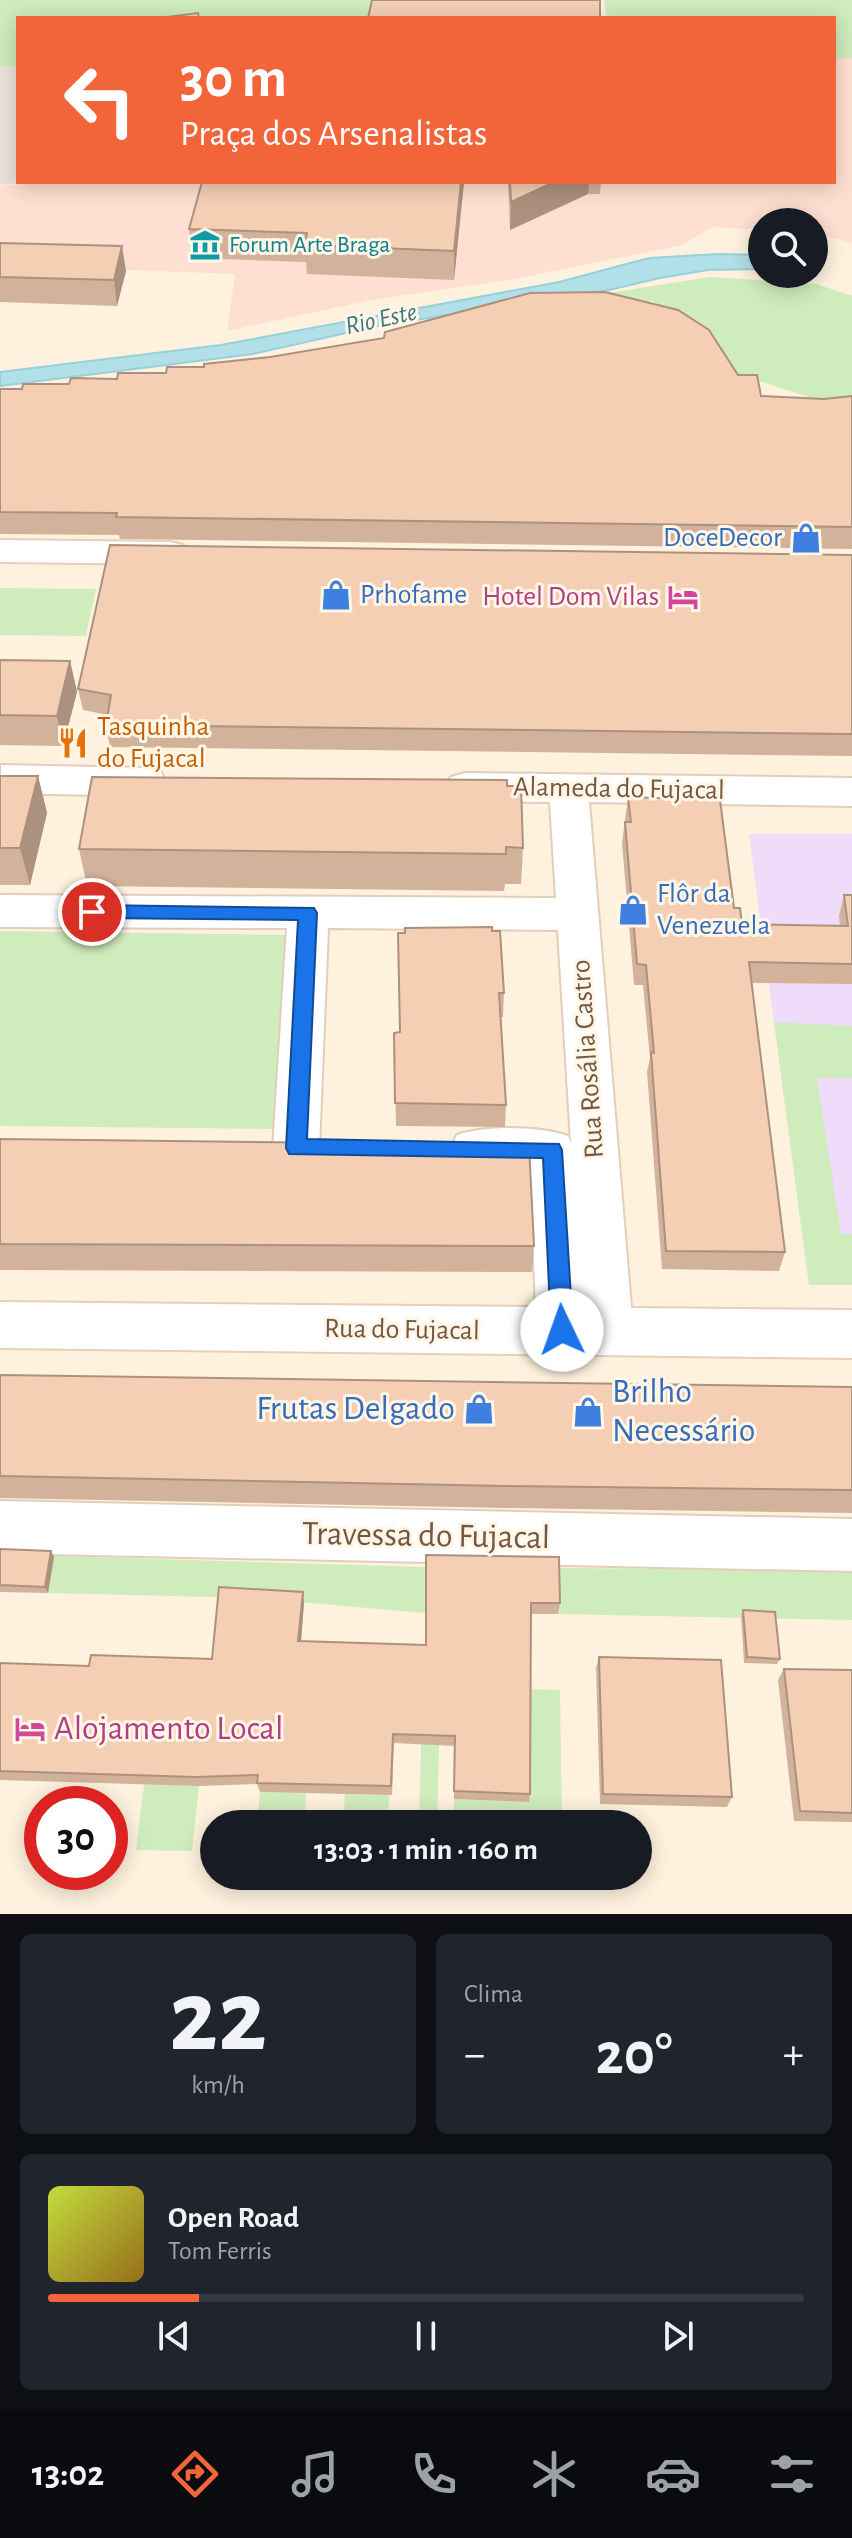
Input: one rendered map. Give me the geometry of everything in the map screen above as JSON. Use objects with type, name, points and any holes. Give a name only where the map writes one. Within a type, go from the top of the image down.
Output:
[{"type":"main road","points":[[0,551],[208,554]]},
{"type":"main road","name":"Rua do Fujacal","points":[[0,1325],[852,1334]]},
{"type":"street","points":[[1,779],[190,782]]},
{"type":"street","name":"Alameda do Fujacal","points":[[426,786],[852,792]]},
{"type":"street","name":"Rua Rosália Castro","points":[[568,788],[577,914],[585,1331]]},
{"type":"street","points":[[0,911],[577,914]]},
{"type":"street","points":[[296,1148],[308,913]]},
{"type":"street","points":[[250,1147],[342,1148]]},
{"type":"street","points":[[432,1149],[552,1150],[585,1331]]},
{"type":"street","name":"Travessa do Fujacal","points":[[0,1527],[852,1545]]},
{"type":"shaded area","points":[[836,58],[852,58],[852,243],[828,237],[828,208],[748,208],[748,229],[713,227],[682,245],[515,279],[372,300],[227,331],[235,274],[0,265],[0,186],[836,184]]},
{"type":"shaded area","points":[[16,66],[16,184],[0,185],[0,67]]},
{"type":"shaded area","points":[[749,834],[852,834],[852,1285],[809,1285]]},
{"type":"green space","points":[[0,0],[377,0],[374,16],[16,16],[16,66],[0,67]]},
{"type":"green space","points":[[604,0],[852,0],[852,58],[836,58],[836,16],[606,15]]},
{"type":"green space","points":[[710,277],[748,280],[748,288],[828,288],[852,296],[852,408],[843,408],[731,372],[653,301],[514,308]]},
{"type":"green space","points":[[0,588],[96,589],[86,636],[0,635]]},
{"type":"green space","points":[[0,931],[294,935],[279,1129],[0,1126]]},
{"type":"green space","points":[[774,1022],[852,1026],[852,1078],[817,1078],[841,1234],[852,1234],[852,1285],[809,1285]]},
{"type":"green space","points":[[54,1556],[426,1567],[426,1613],[252,1598],[48,1593]]},
{"type":"green space","points":[[557,1568],[852,1570],[852,1620],[558,1614]]},
{"type":"green space","points":[[529,1689],[560,1690],[562,1810],[454,1810],[454,1799],[529,1802]]},
{"type":"green space","points":[[422,1710],[440,1711],[437,1810],[419,1810]]},
{"type":"green space","points":[[144,1784],[199,1786],[192,1851],[136,1850]]},
{"type":"green space","points":[[260,1792],[306,1793],[305,1810],[258,1810]]},
{"type":"green space","points":[[345,1794],[389,1795],[388,1810],[344,1810]]},
{"type":"water","name":"Rio Este","points":[[748,255],[748,269],[708,270],[609,290],[377,326],[253,354],[0,386],[0,372],[221,345],[559,282],[649,258]]},
{"type":"building","points":[[372,0],[600,0],[600,16],[368,16]]},
{"type":"building","points":[[201,184],[461,184],[454,251],[305,245],[307,233],[189,229]]},
{"type":"building","points":[[510,184],[550,184],[511,202]]},
{"type":"building","points":[[0,243],[122,246],[114,280],[0,277]]},
{"type":"building","points":[[605,292],[678,310],[709,330],[738,375],[757,375],[761,396],[824,399],[852,396],[852,527],[116,517],[117,513],[0,512],[0,389],[22,389],[23,384],[69,384],[71,378],[117,379],[118,373],[166,373],[167,367],[204,367],[204,364],[270,357],[384,338],[385,332],[530,293]]},
{"type":"building","points":[[110,545],[852,555],[852,734],[106,725],[111,695],[78,689]]},
{"type":"building","points":[[0,660],[70,661],[57,716],[0,715]]},
{"type":"building","points":[[0,776],[38,776],[20,848],[0,848]]},
{"type":"building","points":[[92,777],[507,780],[507,786],[521,786],[523,848],[506,847],[506,854],[79,849]]},
{"type":"building","points":[[628,797],[720,800],[734,908],[740,908],[742,924],[848,926],[844,895],[852,895],[852,964],[749,962],[785,1252],[666,1251],[646,965],[637,964],[625,822],[631,822]]},
{"type":"building","points":[[492,927],[492,931],[500,931],[504,993],[499,993],[506,1105],[395,1103],[394,1033],[400,1032],[398,933],[405,933],[405,928]]},
{"type":"building","points":[[0,1139],[529,1145],[534,1246],[0,1244]]},
{"type":"building","points":[[0,1375],[852,1387],[852,1490],[0,1476]]},
{"type":"building","points":[[0,1549],[51,1551],[45,1587],[0,1585]]},
{"type":"building","points":[[426,1555],[559,1557],[560,1603],[531,1603],[530,1794],[454,1791],[455,1736],[393,1734],[391,1786],[257,1783],[258,1775],[196,1777],[0,1771],[0,1663],[89,1666],[91,1655],[212,1659],[219,1587],[303,1592],[298,1641],[426,1645]]},
{"type":"building","points":[[743,1610],[775,1612],[780,1659],[747,1657]]},
{"type":"building","points":[[599,1657],[721,1660],[732,1797],[603,1794]]},
{"type":"building","points":[[784,1669],[852,1670],[852,1813],[800,1811]]},
{"type":"place","name":"Forum Arte Braga","points":[[205,245]]},
{"type":"place","name":"DoceDecor","points":[[806,538]]},
{"type":"place","name":"Prhofame","points":[[336,595]]},
{"type":"place","name":"Hotel Dom Vilas","points":[[683,597]]},
{"type":"place","name":"Tasquinha do Fujacal","points":[[73,743]]},
{"type":"place","name":"Flôr da Venezuela","points":[[633,910]]},
{"type":"place","name":"Frutas Delgado","points":[[479,1409]]},
{"type":"place","name":"Brilho Necessário","points":[[588,1412]]},
{"type":"place","name":"Alojamento Local","points":[[30,1729]]},
{"type":"route","points":[[92,912],[308,913],[296,1148],[552,1150],[562,1330]]}]
